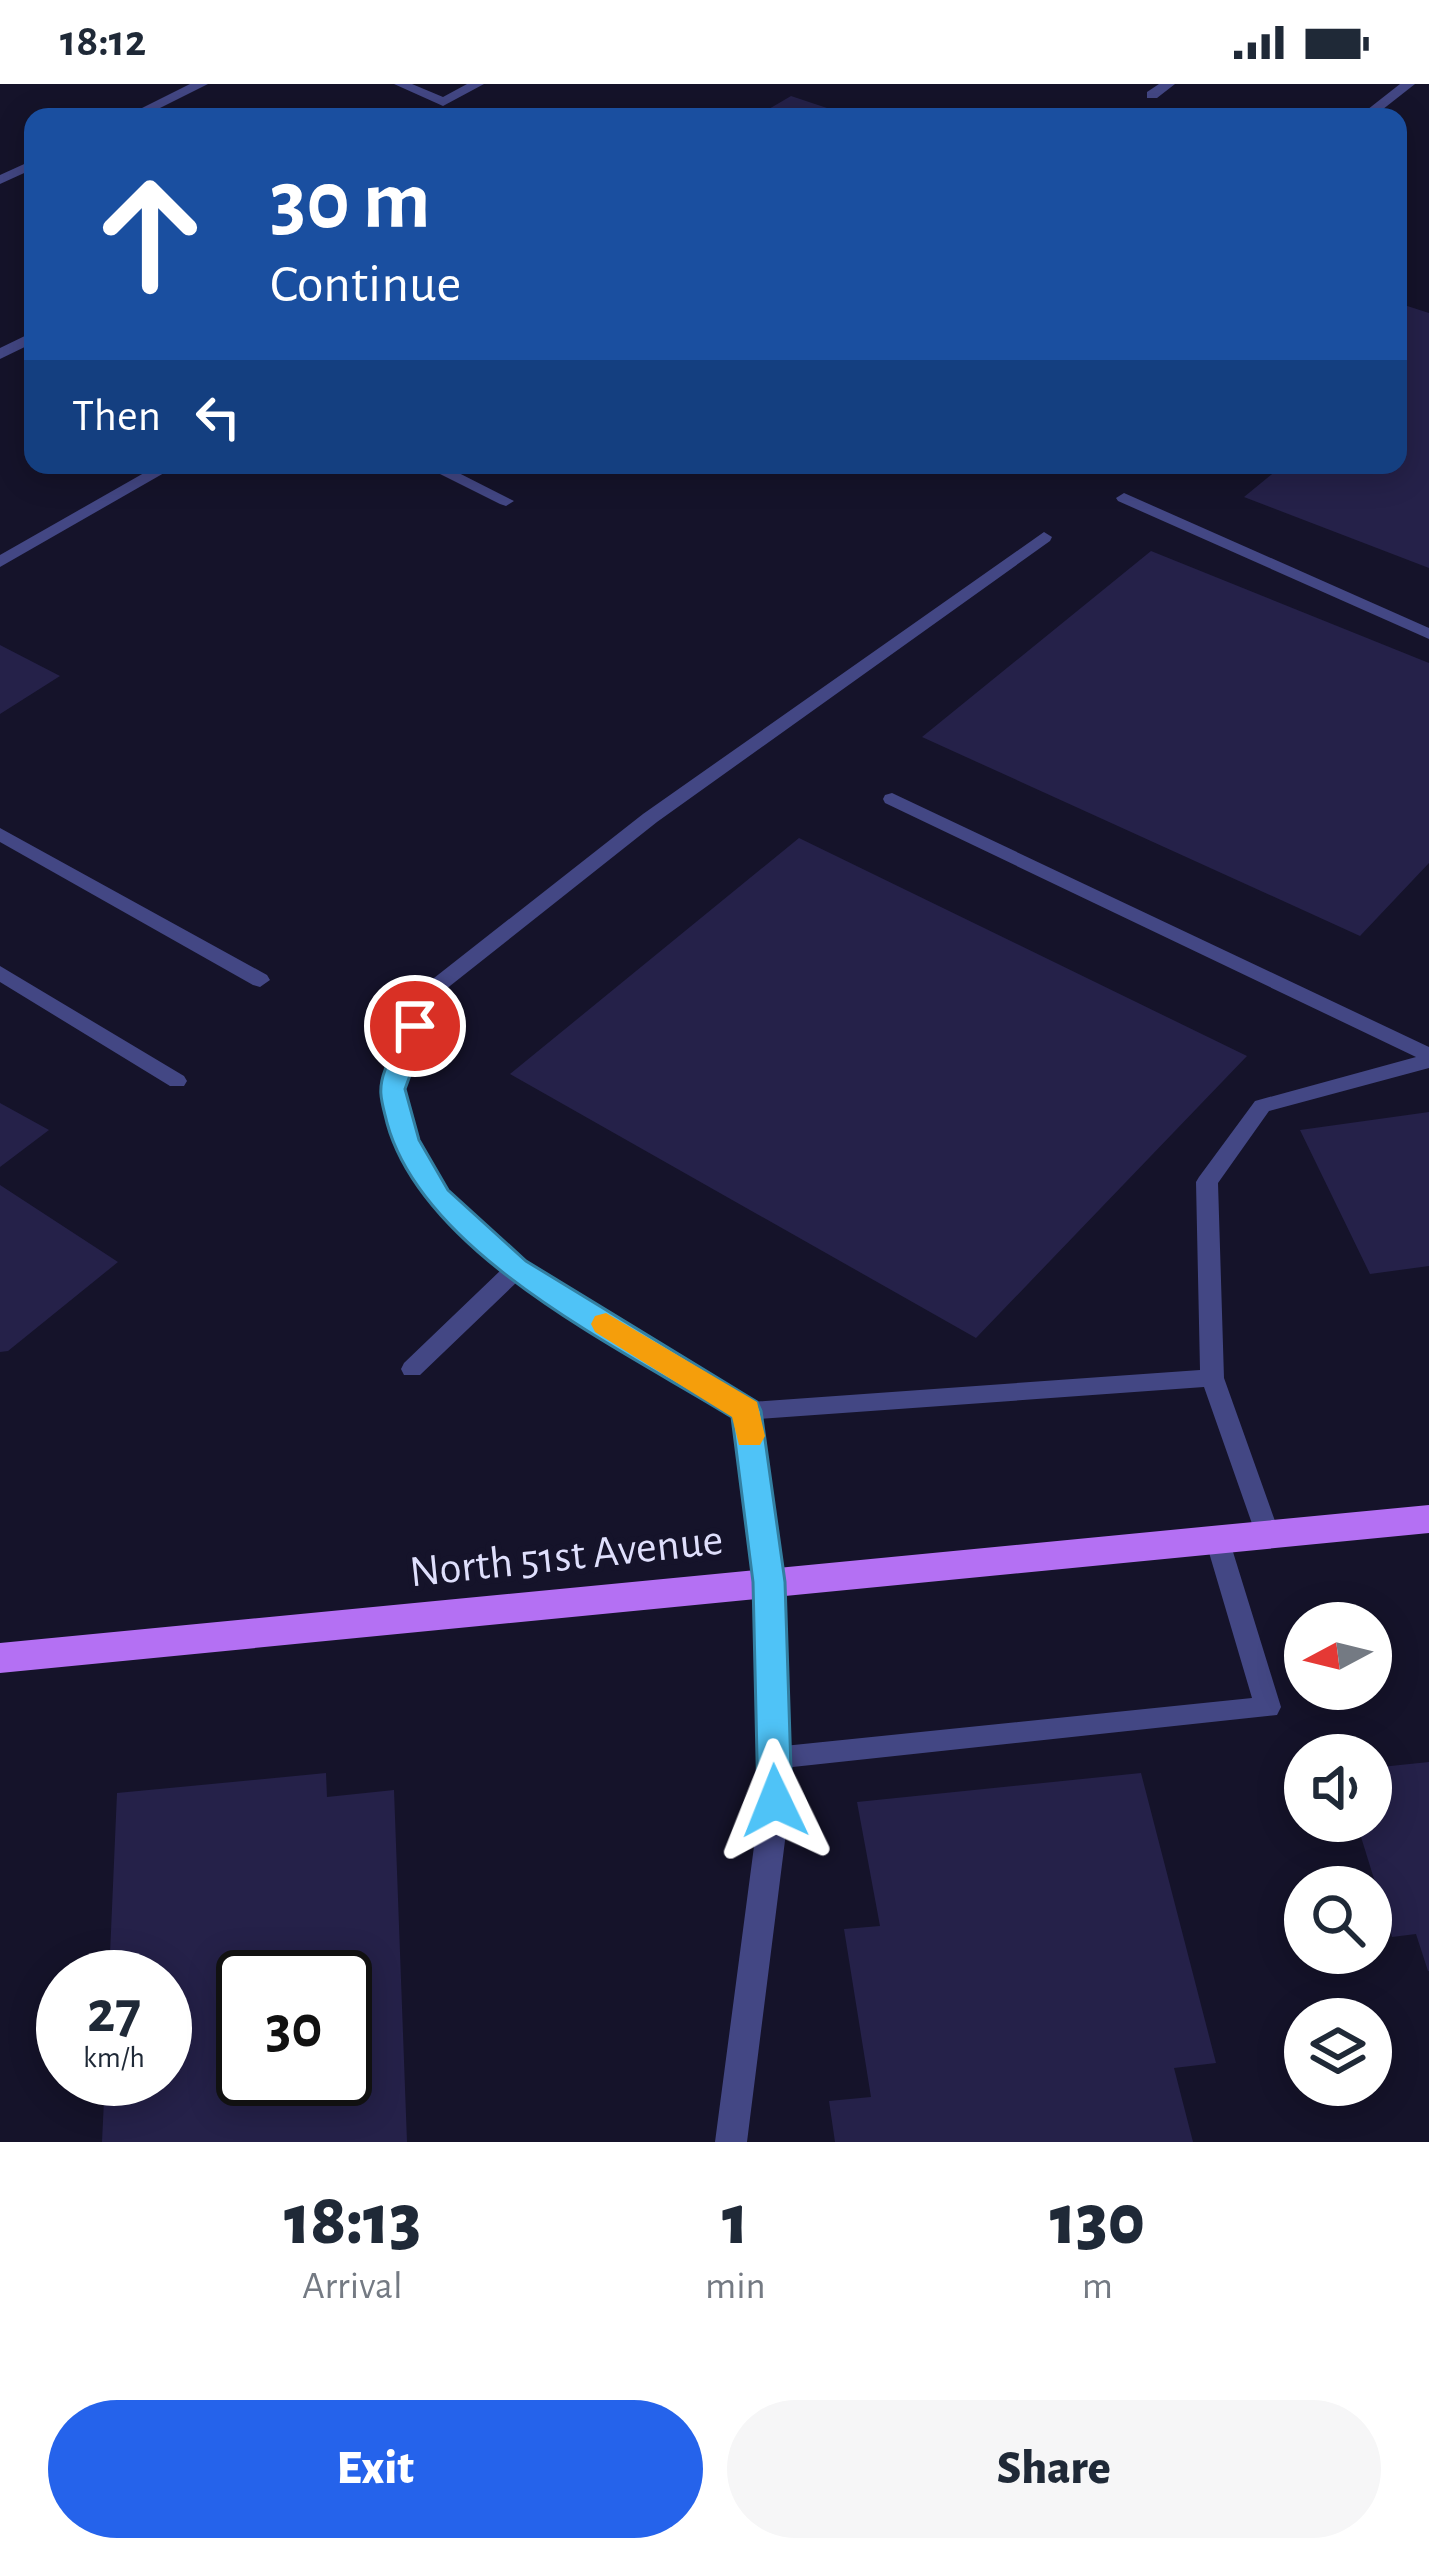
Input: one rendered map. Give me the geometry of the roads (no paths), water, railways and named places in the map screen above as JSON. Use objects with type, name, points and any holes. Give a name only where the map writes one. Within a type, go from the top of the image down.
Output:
[{"type":"main road","name":"North 51st Avenue","points":[[0,1658],[1429,1519]]},
{"type":"street","points":[[731,2142],[775,1801],[769,1582]]},
{"type":"lane","points":[[150,108],[201,84]]},
{"type":"lane","points":[[401,84],[442,108]]},
{"type":"lane","points":[[445,108],[477,84]]},
{"type":"lane","points":[[1152,95],[1168,84]]},
{"type":"lane","points":[[1377,108],[1408,84]]},
{"type":"lane","points":[[0,562],[154,474]]},
{"type":"lane","points":[[450,474],[506,500]]},
{"type":"lane","points":[[1124,498],[1429,634]]},
{"type":"lane","points":[[1044,537],[650,818],[427,994],[392,1089],[406,1140],[438,1197],[516,1269],[746,1411],[1212,1378]]},
{"type":"lane","points":[[892,799],[1429,1058]]},
{"type":"lane","points":[[0,834],[260,980]]},
{"type":"lane","points":[[0,973],[177,1081]]},
{"type":"lane","points":[[1268,1535],[1212,1378],[1208,1182],[1262,1106],[1429,1058]]},
{"type":"lane","points":[[412,1370],[516,1269]]},
{"type":"lane","points":[[746,1411],[769,1582]]},
{"type":"lane","points":[[774,1758],[1268,1707],[1216,1539]]}]
